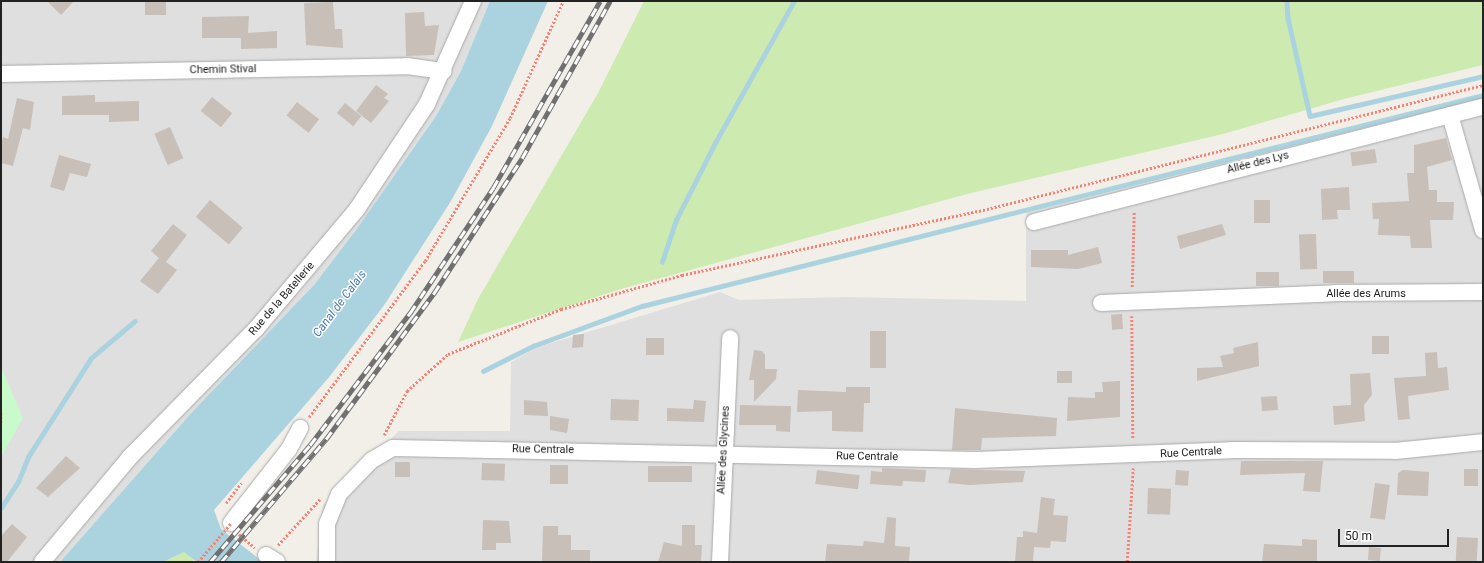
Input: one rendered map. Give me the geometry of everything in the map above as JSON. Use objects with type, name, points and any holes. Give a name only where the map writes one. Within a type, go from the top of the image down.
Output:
[{"type":"street","name":"Rue de la Batellerie","points":[[42,562],[130,457],[256,329],[317,258],[405,141],[444,71],[472,1]]},
{"type":"street","name":"Chemin Stival","points":[[1,74],[406,66],[444,71]]},
{"type":"street","name":"Allée des Lys","points":[[1034,222],[1134,195],[1483,107]]},
{"type":"street","points":[[1450,115],[1483,230]]},
{"type":"street","name":"Allée des Arums","points":[[1101,303],[1483,292]]},
{"type":"street","name":"Allée des Glycines","points":[[720,562],[730,338]]},
{"type":"street","points":[[229,523],[289,449],[300,428]]},
{"type":"street","name":"Rue Centrale","points":[[327,562],[327,524],[338,494],[372,460],[394,448],[976,460],[1134,456],[1231,450],[1405,450],[1483,442]]},
{"type":"path","points":[[300,428],[425,261],[510,118],[563,1]]},
{"type":"path","points":[[390,428],[407,391],[448,354],[561,309],[682,275],[986,209],[1483,85]]},
{"type":"path","points":[[1127,562],[1134,456],[1132,301],[1134,195]]},
{"type":"path","points":[[1,413],[1,425]]},
{"type":"path","points":[[198,562],[229,523],[271,559]]},
{"type":"path","points":[[175,562],[192,562]]},
{"type":"shaded area","points":[[1,1],[490,1],[461,71],[436,116],[356,230],[314,285],[193,411],[60,562],[1,562]]},
{"type":"shaded area","points":[[1483,99],[1483,562],[316,562],[323,505],[399,431],[510,431],[511,362],[538,347],[720,292],[739,300],[845,297],[1026,301],[1026,213]]},
{"type":"green space","points":[[644,1],[1483,1],[1483,65],[1344,99],[1223,134],[967,194],[621,289],[458,342],[478,299],[598,93]]},
{"type":"green space","points":[[1,367],[23,418],[1,457]]},
{"type":"green space","points":[[184,552],[191,554],[194,562],[163,562]]},
{"type":"water","name":"Canal de Calais","points":[[490,1],[548,1],[492,126],[451,201],[385,304],[330,376],[214,510],[221,529],[263,562],[197,562],[184,552],[163,562],[60,562],[193,411],[314,285],[356,230],[436,116],[461,71]]},
{"type":"building","points":[[47,1],[74,1],[61,15]]},
{"type":"building","points":[[145,1],[166,1],[166,15],[145,15]]},
{"type":"building","points":[[333,2],[335,29],[342,29],[343,48],[306,45],[304,3]]},
{"type":"building","points":[[424,12],[425,26],[439,25],[434,55],[406,56],[405,13]]},
{"type":"building","points":[[249,16],[248,33],[277,31],[277,48],[241,49],[241,38],[202,38],[202,17]]},
{"type":"building","points":[[376,85],[388,94],[384,98],[389,101],[371,123],[356,111]]},
{"type":"building","points":[[95,95],[95,102],[139,101],[139,121],[109,122],[109,115],[62,115],[62,96]]},
{"type":"building","points":[[212,97],[232,113],[221,127],[201,111]]},
{"type":"building","points":[[17,98],[34,102],[30,130],[23,128],[13,166],[1,163],[1,146],[3,137],[8,139]]},
{"type":"building","points":[[297,102],[319,119],[309,133],[287,115]]},
{"type":"building","points":[[345,103],[361,116],[353,126],[337,113]]},
{"type":"building","points":[[170,127],[183,158],[168,165],[154,134]]},
{"type":"building","points":[[1446,138],[1452,160],[1427,167],[1429,190],[1437,190],[1437,202],[1454,202],[1453,220],[1430,220],[1432,248],[1411,248],[1410,236],[1378,235],[1379,219],[1373,219],[1372,203],[1409,201],[1407,173],[1414,173],[1414,145]]},
{"type":"building","points":[[1375,149],[1377,163],[1352,166],[1350,152]]},
{"type":"building","points":[[59,155],[91,164],[87,177],[70,173],[64,191],[50,187]]},
{"type":"building","points":[[1349,187],[1350,210],[1337,210],[1338,219],[1322,220],[1321,189]]},
{"type":"building","points":[[210,200],[243,228],[229,244],[196,217]]},
{"type":"building","points":[[1254,200],[1270,200],[1270,223],[1254,223]]},
{"type":"building","points":[[173,224],[187,235],[166,262],[177,270],[158,294],[140,281],[159,258],[151,251]]},
{"type":"building","points":[[1222,224],[1226,235],[1180,249],[1177,236]]},
{"type":"building","points":[[1316,234],[1317,269],[1300,270],[1299,235]]},
{"type":"building","points":[[1098,247],[1102,263],[1078,269],[1031,267],[1031,250],[1068,250],[1068,255]]},
{"type":"building","points":[[1323,271],[1354,271],[1354,283],[1323,283]]},
{"type":"building","points":[[1256,272],[1279,272],[1279,286],[1256,286]]},
{"type":"building","points":[[1122,314],[1123,329],[1112,330],[1111,315]]},
{"type":"building","points":[[870,331],[886,331],[886,368],[870,368]]},
{"type":"building","points":[[584,334],[583,347],[572,348],[573,335]]},
{"type":"building","points":[[1372,336],[1389,336],[1389,354],[1372,354]]},
{"type":"building","points":[[646,338],[664,338],[664,355],[646,355]]},
{"type":"building","points":[[1258,342],[1259,366],[1197,381],[1197,368],[1223,367],[1220,356],[1234,353],[1233,348]]},
{"type":"building","points":[[754,350],[762,351],[765,355],[765,369],[777,369],[776,379],[754,402],[754,380],[749,380]]},
{"type":"building","points":[[1437,352],[1438,368],[1447,367],[1449,390],[1408,396],[1410,419],[1398,420],[1394,378],[1426,376],[1425,353]]},
{"type":"building","points":[[1057,371],[1072,371],[1072,383],[1057,383]]},
{"type":"building","points":[[1370,373],[1372,395],[1364,405],[1365,421],[1334,425],[1333,406],[1351,405],[1350,374]]},
{"type":"building","points":[[1120,381],[1120,417],[1067,421],[1068,397],[1095,398],[1095,392],[1103,392],[1102,382]]},
{"type":"building","points":[[846,387],[870,387],[870,403],[864,403],[863,432],[832,431],[832,411],[797,412],[798,390],[846,392]]},
{"type":"building","points":[[1277,396],[1278,410],[1262,411],[1261,397]]},
{"type":"building","points":[[611,399],[639,400],[638,421],[610,420]]},
{"type":"building","points":[[524,400],[547,402],[548,416],[524,415]]},
{"type":"building","points":[[694,400],[706,401],[704,422],[667,421],[667,408],[693,409]]},
{"type":"building","points":[[740,405],[791,406],[790,432],[776,431],[776,425],[739,425]]},
{"type":"building","points":[[955,408],[1057,418],[1056,436],[982,438],[981,450],[952,450]]},
{"type":"building","points":[[550,416],[569,419],[567,433],[550,430]]},
{"type":"building","points":[[66,456],[80,468],[48,497],[36,488]]},
{"type":"building","points":[[1241,461],[1323,461],[1320,492],[1303,491],[1305,473],[1240,475]]},
{"type":"building","points":[[395,462],[410,462],[410,477],[395,477]]},
{"type":"building","points":[[482,463],[505,464],[504,481],[481,480]]},
{"type":"building","points":[[550,465],[568,465],[568,484],[550,484]]},
{"type":"building","points":[[648,466],[692,466],[692,482],[648,482]]},
{"type":"building","points":[[882,468],[926,470],[925,482],[903,481],[902,486],[870,484],[871,471],[882,472]]},
{"type":"building","points":[[951,469],[1025,471],[1023,482],[970,485],[948,483]]},
{"type":"building","points":[[1464,469],[1478,469],[1478,486],[1464,486]]},
{"type":"building","points":[[817,470],[860,475],[858,489],[815,484]]},
{"type":"building","points":[[1176,470],[1189,471],[1188,486],[1175,485]]},
{"type":"building","points":[[1403,470],[1429,472],[1428,496],[1397,495],[1398,473]]},
{"type":"building","points":[[1375,483],[1390,485],[1385,520],[1370,518]]},
{"type":"building","points":[[1148,488],[1171,489],[1170,515],[1147,514]]},
{"type":"building","points":[[1041,497],[1055,499],[1053,515],[1068,516],[1066,542],[1051,541],[1050,548],[1034,547],[1033,562],[1015,562],[1017,537],[1023,537],[1023,531],[1037,533]]},
{"type":"building","points":[[887,517],[896,518],[895,546],[910,547],[909,562],[825,562],[827,544],[863,546],[864,541],[884,543]]},
{"type":"building","points":[[483,520],[509,521],[511,543],[496,543],[496,550],[482,550]]},
{"type":"building","points":[[12,524],[27,537],[7,562],[1,562],[1,536]]},
{"type":"building","points":[[682,525],[695,525],[695,545],[702,545],[701,561],[658,562],[664,542],[682,546]]},
{"type":"building","points":[[543,526],[558,526],[558,535],[571,535],[571,550],[590,550],[590,562],[542,561]]},
{"type":"building","points":[[1457,537],[1478,538],[1477,562],[1456,562]]},
{"type":"building","points":[[1302,539],[1317,540],[1317,562],[1262,562],[1264,544],[1302,546]]},
{"type":"building","points":[[1369,547],[1381,548],[1380,561],[1368,560]]},
{"type":"waterway","points":[[662,262],[676,220],[715,143],[794,1]]},
{"type":"waterway","points":[[1287,1],[1288,18],[1310,116],[1483,76]]},
{"type":"waterway","points":[[483,371],[533,346],[642,306],[1483,95]]},
{"type":"waterway","points":[[1,508],[18,482],[28,457],[91,358],[135,321]]},
{"type":"railway","points":[[210,562],[310,445],[410,313],[493,188],[600,1]]},
{"type":"railway","points":[[221,562],[326,439],[434,293],[522,158],[610,1]]}]
